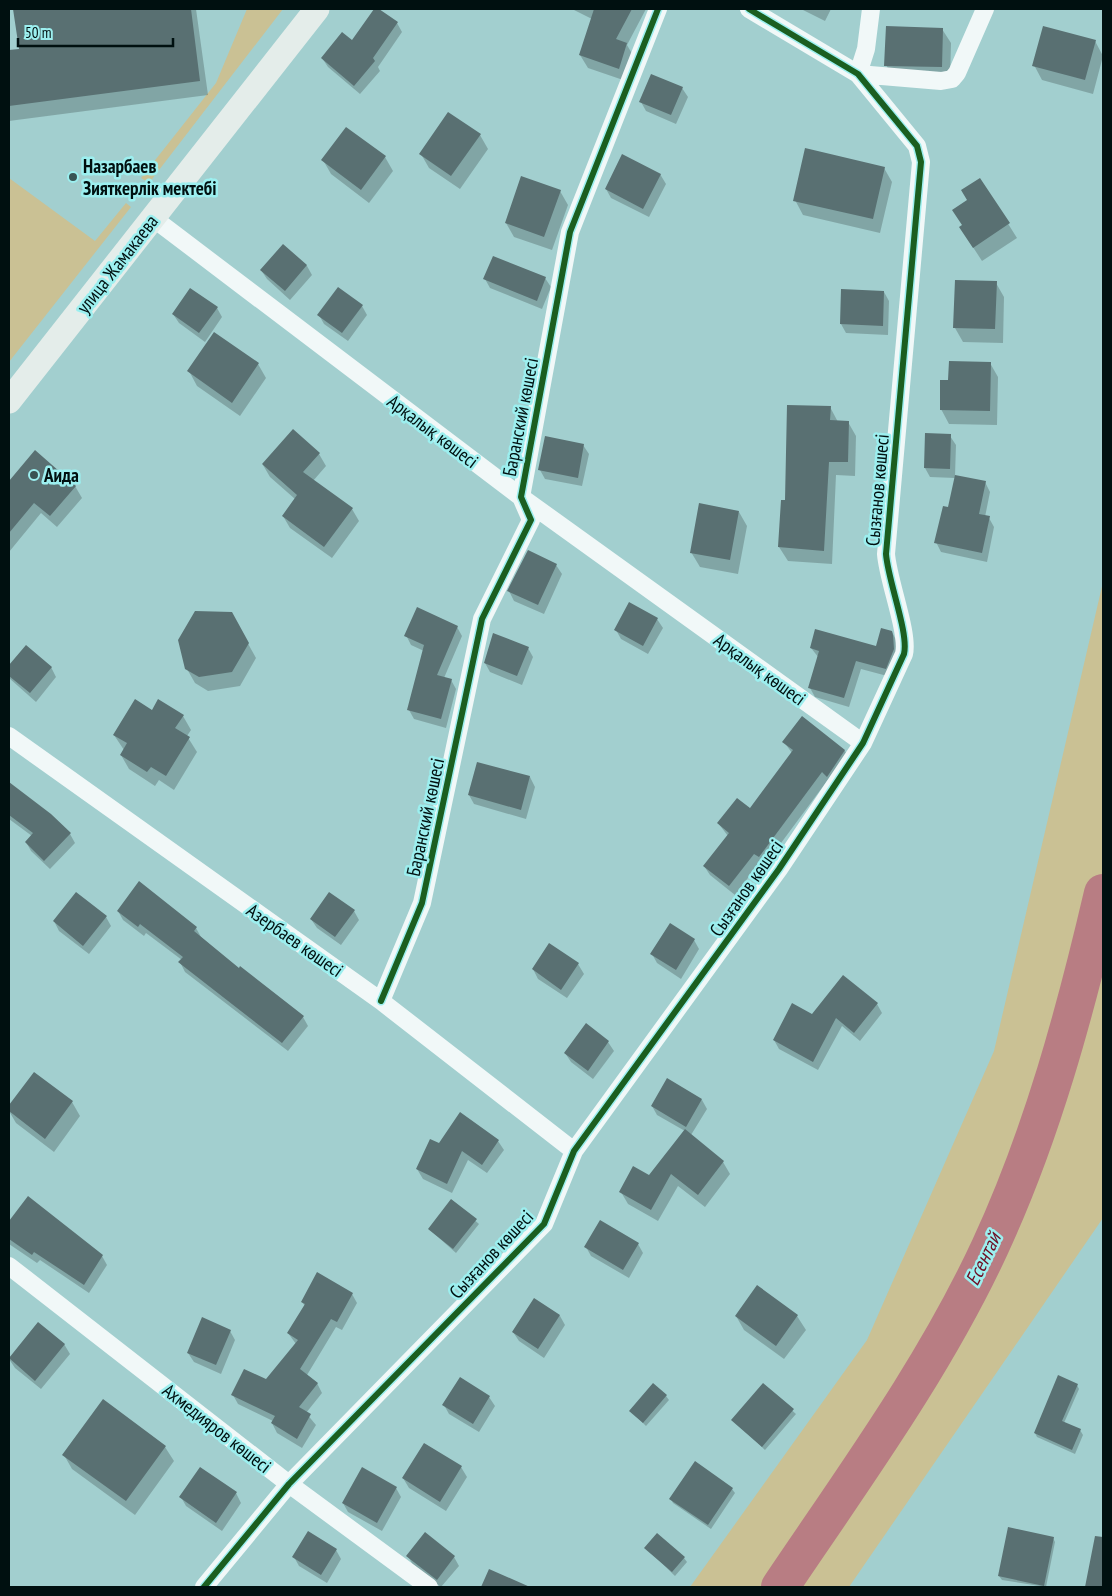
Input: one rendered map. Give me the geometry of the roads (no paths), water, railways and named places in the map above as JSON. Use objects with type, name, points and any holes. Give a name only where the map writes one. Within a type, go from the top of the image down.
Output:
[{"type":"street","name":"улица Жамакаева","points":[[9,400],[317,9]]},
{"type":"street","name":"Баранский көшесі","points":[[381,1001],[422,903],[482,619],[531,520],[520,497],[570,232],[658,9]]},
{"type":"street","points":[[749,9],[858,74],[941,81],[952,79],[957,73],[985,9]]},
{"type":"street","points":[[858,74],[866,49],[871,9]]},
{"type":"street","name":"Сызғанов көшесі","points":[[204,1587],[289,1484],[544,1224],[574,1152],[779,869],[863,743],[906,647],[887,569],[886,554],[921,162],[917,146],[858,74]]},
{"type":"street","name":"Арқалық көшесі","points":[[153,218],[520,497],[863,743]]},
{"type":"street","name":"Азербаев көшесі","points":[[9,736],[381,1001],[574,1152]]},
{"type":"street","name":"Ахмедияров көшесі","points":[[9,1266],[289,1484],[429,1587]]},
{"type":"waterway","name":"Есентай","points":[[780,1587],[892,1421],[918,1379],[944,1336],[990,1247],[1026,1161],[1056,1073],[1103,893]]},
{"type":"place","name":"Назарбаев Зияткерлік мектебі","points":[[73,177]]},
{"type":"place","name":"Аида","points":[[34,475]]}]
